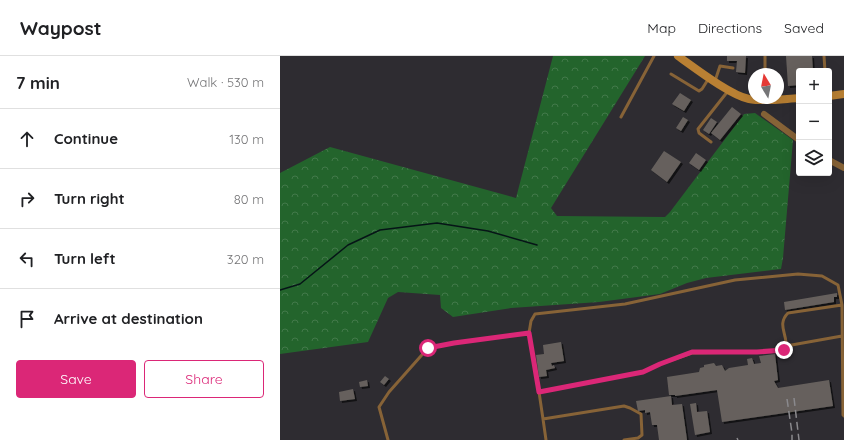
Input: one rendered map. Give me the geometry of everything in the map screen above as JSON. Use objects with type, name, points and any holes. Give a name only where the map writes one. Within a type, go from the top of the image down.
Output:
[{"type":"main road","points":[[678,56],[729,90],[748,98]]},
{"type":"main road","points":[[832,96],[844,94]]},
{"type":"main road","points":[[784,98],[796,98]]},
{"type":"street","points":[[764,114],[796,138]]},
{"type":"street","points":[[832,162],[844,168]]},
{"type":"lane","points":[[621,117],[654,56]]},
{"type":"lane","points":[[765,56],[765,68]]},
{"type":"lane","points":[[824,56],[825,68]]},
{"type":"lane","points":[[671,74],[699,91],[713,79],[720,66],[733,68]]},
{"type":"lane","points":[[711,142],[698,133],[698,129],[729,90]]},
{"type":"lane","points":[[546,440],[529,333],[531,321],[535,314],[625,304],[734,280],[798,274],[822,276],[838,285],[842,305],[844,416]]},
{"type":"lane","points":[[786,346],[782,322],[788,313],[842,305]]},
{"type":"lane","points":[[388,440],[379,407],[389,392],[428,348],[529,333]]},
{"type":"lane","points":[[539,392],[643,372],[692,352],[757,352],[784,350],[786,346],[842,336]]},
{"type":"lane","points":[[543,419],[624,406],[641,414],[642,435],[638,438],[624,440]]},
{"type":"green space","points":[[553,56],[645,56],[551,208],[557,216],[665,217],[744,114],[755,113],[793,140],[781,269],[706,278],[687,283],[660,294],[599,302],[511,308],[453,317],[441,308],[440,295],[398,292],[388,298],[368,342],[280,354],[280,173],[330,147],[516,198]]},
{"type":"building","points":[[727,56],[746,56],[745,73],[736,72],[737,61],[727,61]]},
{"type":"building","points":[[786,56],[812,56],[813,68],[796,68],[796,85],[788,86]]},
{"type":"building","points":[[680,93],[691,100],[684,111],[672,104]]},
{"type":"building","points":[[732,107],[741,114],[720,140],[711,133]]},
{"type":"building","points":[[683,117],[688,120],[681,131],[676,128]]},
{"type":"building","points":[[711,118],[717,122],[709,134],[703,130]]},
{"type":"building","points":[[664,151],[681,162],[667,182],[651,170]]},
{"type":"building","points":[[696,153],[706,160],[699,170],[689,163]]},
{"type":"building","points":[[837,293],[837,297],[834,297],[834,302],[785,310],[784,302]]},
{"type":"building","points":[[561,342],[564,361],[551,363],[555,368],[546,370],[547,376],[539,377],[536,355],[544,354],[543,345]]},
{"type":"building","points":[[775,354],[778,380],[774,381],[778,388],[829,380],[833,406],[722,422],[717,390],[675,396],[669,395],[667,377],[699,372],[700,368],[704,367],[704,365],[714,363],[716,366],[722,365],[725,371],[729,368],[748,365],[747,359],[752,358],[754,364],[761,363],[759,356]]},
{"type":"building","points":[[385,376],[389,379],[384,385],[380,382]]},
{"type":"building","points":[[367,380],[368,386],[360,387],[359,382]]},
{"type":"building","points":[[353,389],[355,399],[340,401],[339,392]]},
{"type":"building","points":[[671,396],[672,405],[682,404],[687,440],[659,440],[657,425],[652,425],[650,412],[645,413],[645,410],[638,411],[636,401]]},
{"type":"building","points":[[696,403],[697,412],[707,411],[710,432],[695,435],[690,404]]},
{"type":"waterway","points":[[280,290],[300,284],[348,245],[380,230],[437,223],[488,231],[537,245]]},
{"type":"railway","points":[[794,398],[799,440]]},
{"type":"railway","points":[[787,399],[792,440]]},
{"type":"route","points":[[428,348],[529,333],[539,392],[643,372],[692,352],[757,352],[784,350]]}]
